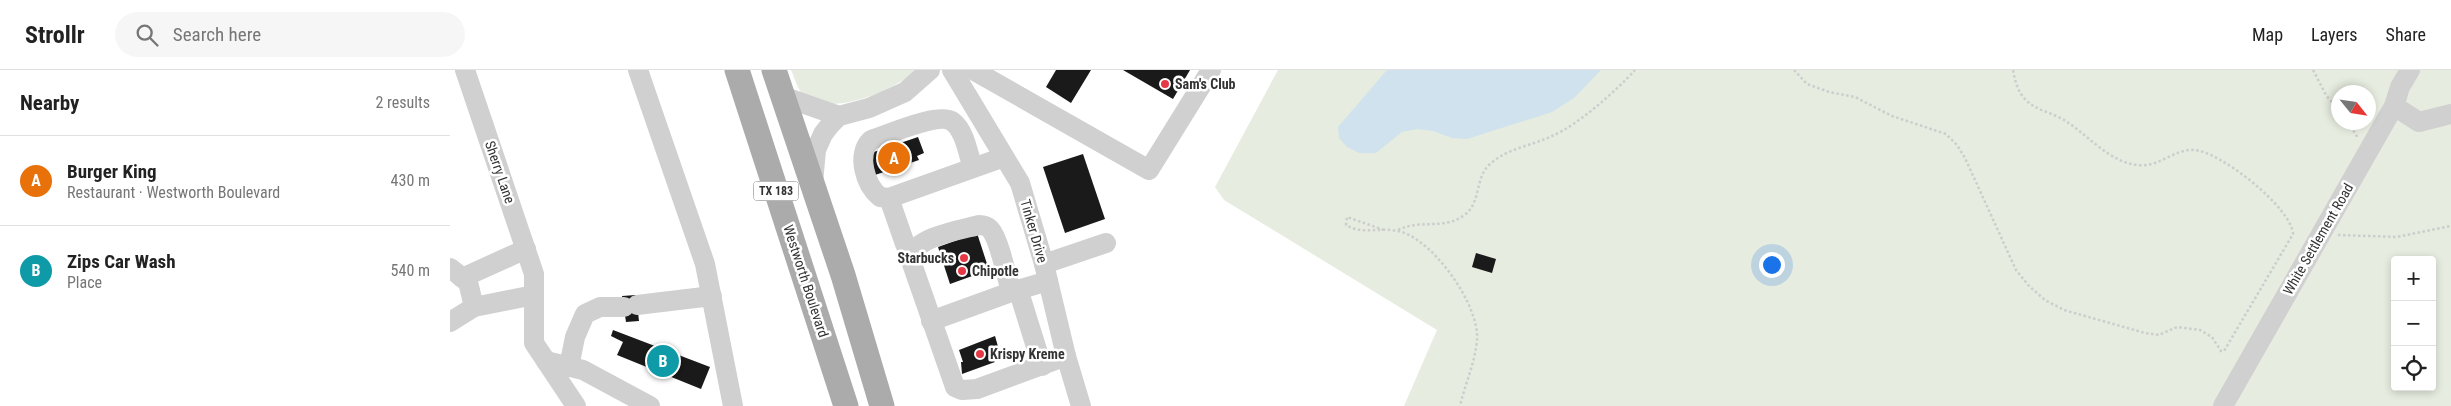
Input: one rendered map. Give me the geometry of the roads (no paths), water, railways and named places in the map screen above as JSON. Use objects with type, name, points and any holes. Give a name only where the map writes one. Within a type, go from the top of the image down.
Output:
[{"type":"main road","name":"Westworth Boulevard","points":[[737,70],[846,406]]},
{"type":"main road","name":"TX 183","points":[[774,70],[813,183],[882,406]]},
{"type":"street","points":[[638,70],[705,264],[733,406]]},
{"type":"street","points":[[813,183],[816,150],[823,134],[839,116],[869,108],[905,92],[930,70]]},
{"type":"street","name":"Tinker Drive","points":[[952,70],[1020,183],[1046,273],[1077,405]]},
{"type":"street","points":[[973,70],[1149,170],[1211,70]]},
{"type":"street","name":"White Settlement Road","points":[[2223,406],[2394,106],[2400,87],[2410,70]]},
{"type":"street","name":"Sherry Lane","points":[[469,71],[534,274],[534,343],[546,361]]},
{"type":"street","points":[[782,96],[839,116]]},
{"type":"street","points":[[2394,106],[2419,122],[2451,130]]},
{"type":"street","points":[[2419,122],[2451,114]]},
{"type":"street","points":[[967,170],[960,130],[952,121],[945,118],[934,119],[871,140],[864,147],[861,156],[871,188],[880,197],[889,198],[1004,157]]},
{"type":"street","points":[[889,198],[905,244],[914,249]]},
{"type":"street","points":[[1042,366],[1015,291],[990,230],[979,225],[943,235],[914,249],[910,263],[951,378],[956,387],[962,390],[977,389],[1042,366],[1066,356]]},
{"type":"street","points":[[930,321],[1015,291],[1106,243]]},
{"type":"street","points":[[474,307],[460,276],[526,249]]},
{"type":"street","points":[[450,322],[474,307],[534,295]]},
{"type":"street","points":[[569,367],[574,337],[585,314],[600,307],[630,306],[712,296]]},
{"type":"street","points":[[546,361],[583,370],[650,406]]},
{"type":"street","points":[[546,361],[576,406]]},
{"type":"water","points":[[1387,70],[1601,70],[1574,98],[1552,112],[1467,139],[1452,138],[1433,131],[1417,129],[1402,132],[1376,153],[1359,153],[1347,147],[1339,138],[1338,127]]},
{"type":"place","name":"Sam's Club","points":[[1165,84]]},
{"type":"place","name":"Burger King","points":[[894,158]]},
{"type":"place","name":"Starbucks","points":[[964,258]]},
{"type":"place","name":"Chipotle","points":[[962,271]]},
{"type":"place","name":"Krispy Kreme","points":[[980,354]]},
{"type":"place","name":"Zips Car Wash","points":[[663,361]]}]
